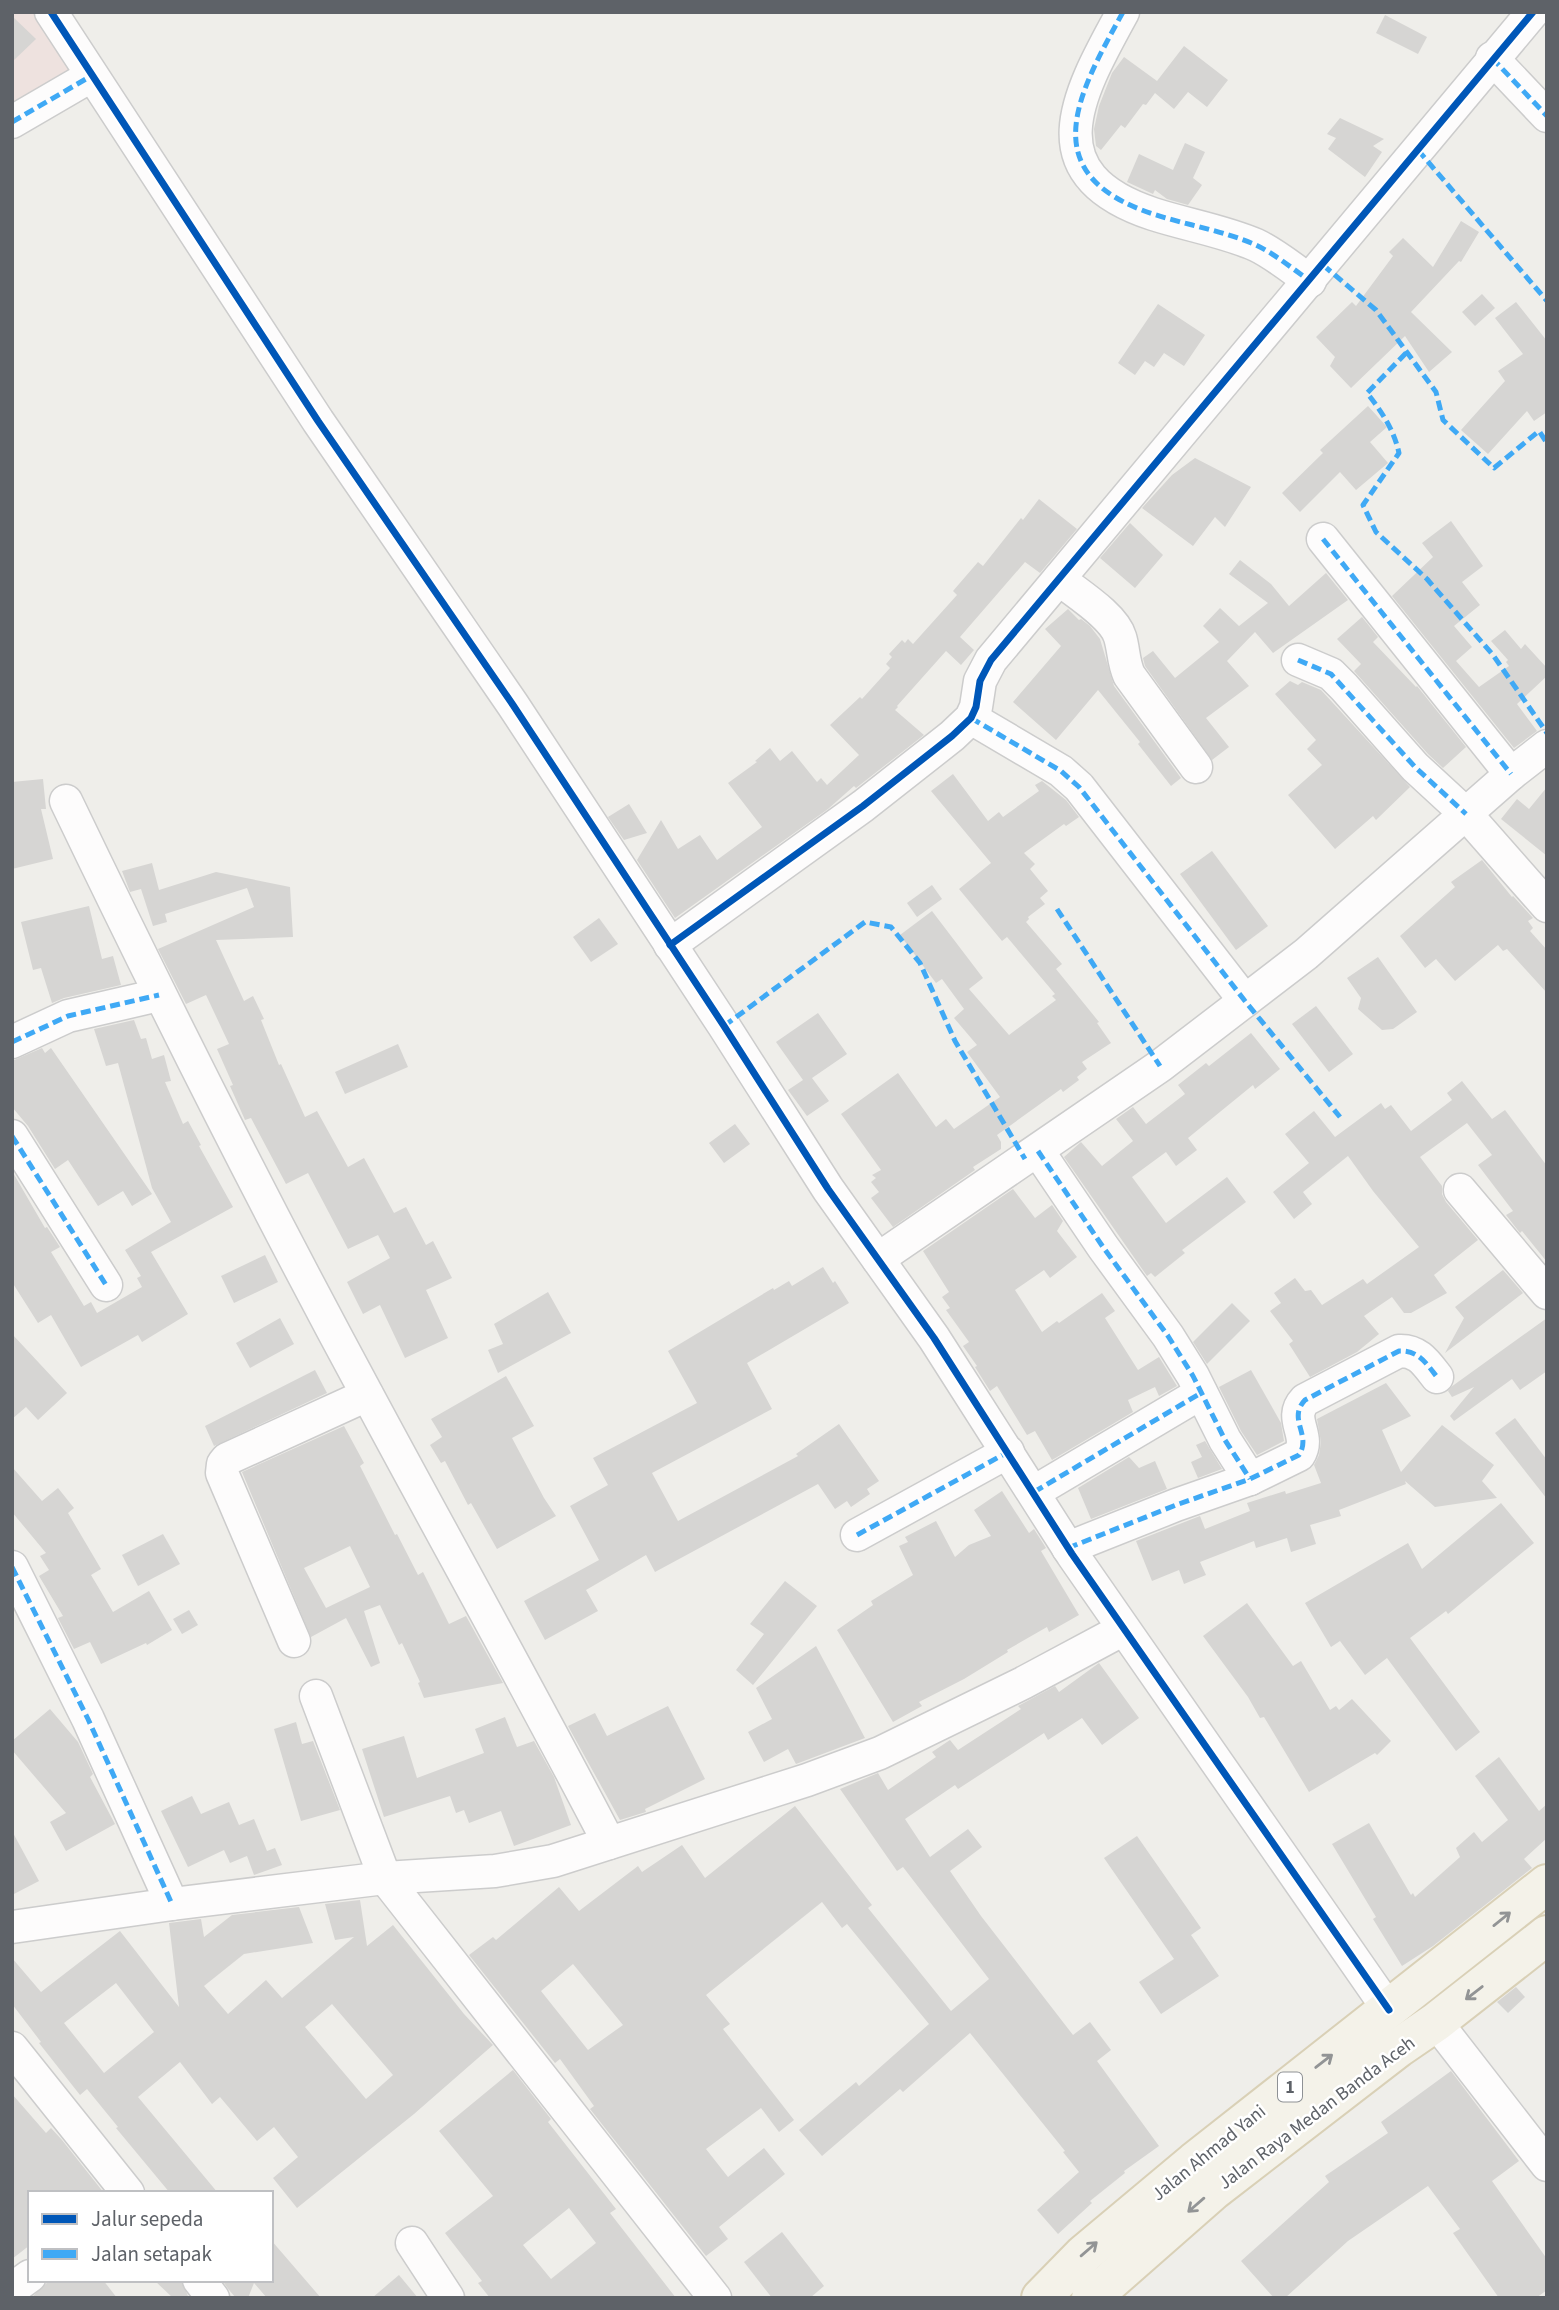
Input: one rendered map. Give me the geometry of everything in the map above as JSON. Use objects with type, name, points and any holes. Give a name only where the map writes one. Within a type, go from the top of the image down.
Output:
[{"type":"main road","name":"Jalan Ahmad Yani","points":[[1041,2298],[1084,2254],[1173,2179],[1547,1884]]},
{"type":"main road","name":"Jalan Raya Medan Banda Aceh","points":[[1091,2298],[1214,2190],[1547,1935]]},
{"type":"street","points":[[51,12],[318,421],[513,705],[828,1189],[912,1305],[1122,1630],[1389,2010]]},
{"type":"street","points":[[1123,12],[1078,110],[1074,134],[1077,153],[1088,174],[1101,188],[1125,203],[1257,246],[1310,281]]},
{"type":"street","points":[[670,945],[863,806],[971,718],[985,668],[1533,12]]},
{"type":"street","points":[[1493,58],[1547,116]]},
{"type":"street","points":[[12,122],[91,76]]},
{"type":"street","points":[[1323,538],[1511,774]]},
{"type":"street","points":[[1059,579],[1109,619],[1118,631],[1123,662],[1129,675],[1196,766]]},
{"type":"street","points":[[1298,660],[1331,674],[1415,767],[1466,814],[1547,906]]},
{"type":"street","points":[[971,718],[1061,771],[1079,787],[1245,1001]]},
{"type":"street","points":[[878,1259],[1160,1066],[1245,1001],[1306,954],[1511,774],[1547,747]]},
{"type":"street","points":[[66,801],[159,995],[367,1395],[535,1700],[609,1843]]},
{"type":"street","points":[[12,1042],[68,1016],[159,995]]},
{"type":"street","points":[[12,1136],[106,1285]]},
{"type":"street","points":[[1038,1151],[1168,1336],[1225,1440],[1250,1479]]},
{"type":"street","points":[[1460,1190],[1547,1293]]},
{"type":"street","points":[[1068,1549],[1176,1505],[1250,1479],[1299,1455],[1303,1449],[1303,1439],[1297,1415],[1299,1406],[1305,1400],[1399,1351],[1410,1350],[1420,1357],[1437,1377]]},
{"type":"street","points":[[1034,1492],[1201,1393]]},
{"type":"street","points":[[294,1641],[222,1473],[223,1464],[227,1459],[367,1395]]},
{"type":"street","points":[[856,1535],[1007,1452]]},
{"type":"street","points":[[12,1567],[88,1719],[172,1904]]},
{"type":"street","points":[[12,1927],[385,1878],[495,1871],[553,1861],[807,1780],[880,1753],[1023,1683],[1122,1630]]},
{"type":"street","points":[[316,1696],[385,1878],[715,2298]]},
{"type":"street","points":[[1436,2022],[1547,2165]]},
{"type":"street","points":[[12,2048],[126,2191]]},
{"type":"street","points":[[412,2243],[448,2298]]},
{"type":"street","points":[[12,2289],[28,2277]]},
{"type":"street","points":[[201,2282],[213,2298]]},
{"type":"shaded area","points":[[12,12],[49,12],[91,76],[12,128]]},
{"type":"building","points":[[1385,15],[1427,37],[1418,54],[1376,33]]},
{"type":"building","points":[[12,16],[36,39],[12,62]]},
{"type":"building","points":[[1184,46],[1228,80],[1207,107],[1188,92],[1174,109],[1155,93],[1125,128],[1121,125],[1101,150],[1096,146],[1094,129],[1099,106],[1112,73],[1124,57],[1157,81]]},
{"type":"building","points":[[1340,118],[1384,139],[1373,146],[1382,152],[1365,177],[1328,149],[1336,138],[1327,134]]},
{"type":"building","points":[[1185,143],[1205,152],[1193,178],[1202,185],[1188,205],[1167,199],[1155,190],[1153,194],[1127,182],[1139,154],[1173,170]]},
{"type":"building","points":[[1461,221],[1479,232],[1461,262],[1459,261],[1411,312],[1452,352],[1429,372],[1405,336],[1351,388],[1330,366],[1335,357],[1316,337],[1352,302],[1356,306],[1393,256],[1389,252],[1403,238],[1433,267]]},
{"type":"building","points":[[1482,294],[1495,308],[1475,326],[1462,312]]},
{"type":"building","points":[[1516,302],[1547,341],[1547,412],[1534,421],[1527,411],[1488,454],[1461,430],[1505,381],[1498,371],[1523,354],[1495,318]]},
{"type":"building","points":[[1158,304],[1205,335],[1184,366],[1164,353],[1154,367],[1145,361],[1135,375],[1118,363]]},
{"type":"building","points":[[1368,406],[1387,427],[1370,442],[1388,463],[1356,490],[1340,472],[1300,512],[1282,493],[1323,453],[1320,450]]},
{"type":"building","points":[[1195,458],[1251,487],[1225,527],[1215,517],[1193,546],[1142,508],[1172,475]]},
{"type":"building","points":[[1039,499],[1077,529],[1040,573],[1025,562],[960,637],[974,650],[961,665],[946,651],[897,706],[895,710],[924,735],[856,788],[854,786],[828,809],[675,918],[637,860],[661,820],[678,849],[700,835],[717,860],[762,827],[728,783],[757,762],[755,761],[770,748],[780,761],[792,751],[817,782],[821,778],[827,785],[859,755],[830,725],[860,697],[862,699],[890,668],[886,664],[892,657],[889,654],[902,640],[905,643],[908,639],[913,644],[957,595],[953,591],[978,562],[983,566]]},
{"type":"building","points":[[1451,521],[1483,566],[1462,582],[1480,605],[1454,626],[1472,647],[1456,661],[1479,687],[1509,666],[1506,662],[1508,660],[1491,641],[1505,630],[1521,649],[1525,644],[1547,668],[1547,676],[1517,704],[1537,731],[1514,748],[1392,596],[1433,557],[1422,543]]},
{"type":"building","points":[[1130,523],[1163,555],[1135,588],[1100,558]]},
{"type":"building","points":[[1240,560],[1271,584],[1289,606],[1326,573],[1348,600],[1273,653],[1255,632],[1227,661],[1249,686],[1206,718],[1229,747],[1212,760],[1145,666],[1143,658],[1153,651],[1175,678],[1219,642],[1203,626],[1220,608],[1239,626],[1268,603],[1229,574]]},
{"type":"building","points":[[1068,609],[1090,626],[1100,639],[1114,686],[1181,778],[1171,786],[1098,690],[1056,740],[1013,702],[1061,646],[1045,629]]},
{"type":"building","points":[[1362,617],[1378,637],[1373,642],[1417,686],[1466,747],[1443,768],[1354,671],[1361,664],[1337,639]]},
{"type":"building","points":[[1290,681],[1298,685],[1302,682],[1321,690],[1410,787],[1376,820],[1373,816],[1335,849],[1288,795],[1322,765],[1307,749],[1316,740],[1275,694]]},
{"type":"building","points":[[953,774],[988,821],[999,812],[1003,817],[1039,791],[1035,785],[1042,781],[1066,800],[1079,817],[1066,826],[1064,824],[1024,853],[1035,864],[1030,869],[1048,891],[1040,898],[1045,904],[1028,917],[1026,922],[1062,964],[1056,969],[1099,1022],[1097,1023],[1111,1043],[1082,1062],[1087,1069],[1077,1077],[1079,1080],[1063,1092],[1061,1089],[997,1135],[1001,1149],[893,1227],[871,1198],[879,1192],[871,1182],[876,1178],[872,1175],[881,1170],[841,1114],[898,1073],[936,1127],[946,1119],[954,1129],[1000,1097],[967,1052],[977,1045],[954,1018],[964,1009],[942,979],[936,983],[900,935],[932,911],[983,978],[969,989],[1009,1035],[1056,1000],[1052,996],[1055,994],[1007,937],[1002,941],[959,889],[991,863],[931,791]]},
{"type":"building","points":[[43,779],[46,809],[41,809],[53,859],[12,869],[12,782]]},
{"type":"building","points":[[1547,787],[1547,856],[1501,819],[1517,799],[1529,809]]},
{"type":"building","points":[[629,804],[647,833],[624,840],[608,817]]},
{"type":"building","points":[[1212,851],[1268,926],[1236,950],[1180,874]]},
{"type":"building","points":[[1482,860],[1533,918],[1528,921],[1533,928],[1530,931],[1547,950],[1547,993],[1507,949],[1503,951],[1498,945],[1455,981],[1436,959],[1425,968],[1400,936],[1455,887],[1451,882]]},
{"type":"building","points":[[152,863],[159,890],[216,872],[290,887],[293,937],[216,940],[244,1001],[253,996],[264,1019],[261,1020],[279,1065],[281,1064],[305,1117],[317,1111],[348,1167],[364,1158],[394,1213],[406,1207],[426,1245],[433,1241],[452,1278],[426,1290],[448,1338],[405,1358],[380,1305],[363,1314],[347,1282],[390,1258],[378,1235],[348,1249],[308,1173],[286,1184],[251,1118],[245,1120],[230,1086],[233,1085],[217,1049],[229,1044],[206,995],[186,1004],[158,949],[254,907],[247,888],[165,914],[167,922],[153,926],[141,889],[130,892],[122,871]]},
{"type":"building","points":[[932,885],[942,899],[917,917],[907,903]]},
{"type":"building","points":[[89,906],[102,959],[113,956],[121,985],[52,1003],[41,968],[33,970],[21,922]]},
{"type":"building","points":[[599,918],[618,944],[591,962],[573,937]]},
{"type":"building","points":[[1378,957],[1417,1012],[1393,1029],[1382,1030],[1358,1009],[1361,998],[1347,978]]},
{"type":"building","points":[[1316,1006],[1353,1054],[1329,1072],[1292,1024]]},
{"type":"building","points":[[818,1013],[847,1054],[812,1078],[829,1101],[807,1116],[788,1090],[803,1080],[776,1042]]},
{"type":"building","points":[[134,1020],[141,1039],[146,1038],[152,1059],[164,1055],[171,1081],[165,1082],[183,1124],[188,1121],[233,1207],[151,1252],[188,1314],[142,1342],[138,1335],[81,1367],[51,1315],[38,1323],[12,1282],[12,1171],[45,1228],[47,1227],[60,1247],[51,1252],[84,1306],[91,1302],[97,1313],[142,1287],[137,1278],[141,1276],[125,1250],[171,1222],[152,1188],[118,1063],[106,1066],[94,1029]]},
{"type":"building","points":[[1251,1033],[1280,1069],[1255,1089],[1253,1085],[1188,1138],[1197,1150],[1176,1166],[1166,1152],[1132,1177],[1166,1223],[1227,1177],[1246,1202],[1182,1250],[1185,1253],[1155,1277],[1151,1273],[1147,1276],[1064,1157],[1081,1142],[1102,1166],[1133,1141],[1116,1119],[1133,1107],[1146,1124],[1185,1094],[1178,1085],[1206,1063],[1209,1066]]},
{"type":"building","points":[[398,1044],[408,1067],[345,1094],[335,1072]]},
{"type":"building","points":[[42,1048],[45,1053],[51,1048],[152,1194],[132,1206],[123,1191],[98,1206],[68,1160],[55,1169],[28,1126],[12,1107],[12,1061]]},
{"type":"building","points":[[1462,1081],[1492,1119],[1505,1110],[1547,1166],[1547,1262],[1506,1215],[1513,1211],[1478,1165],[1492,1155],[1467,1123],[1420,1157],[1442,1186],[1446,1202],[1478,1240],[1434,1275],[1447,1293],[1411,1313],[1404,1313],[1392,1297],[1364,1316],[1379,1334],[1357,1352],[1310,1377],[1289,1344],[1293,1341],[1270,1311],[1281,1303],[1274,1293],[1295,1278],[1305,1291],[1311,1290],[1322,1305],[1363,1279],[1367,1284],[1419,1247],[1348,1156],[1303,1192],[1312,1204],[1294,1219],[1273,1192],[1309,1163],[1285,1134],[1314,1111],[1335,1137],[1381,1103],[1385,1109],[1391,1105],[1411,1131],[1452,1100],[1447,1093]]},
{"type":"building","points":[[735,1124],[750,1144],[724,1163],[709,1143]]},
{"type":"building","points":[[1013,1189],[1035,1218],[1052,1205],[1063,1221],[1057,1231],[1077,1257],[1050,1278],[1044,1270],[1015,1290],[1042,1332],[1102,1293],[1115,1311],[1105,1318],[1138,1370],[1159,1357],[1177,1386],[1159,1396],[1155,1387],[1128,1400],[1133,1412],[1052,1460],[1035,1431],[1027,1435],[997,1386],[990,1391],[975,1367],[977,1366],[963,1346],[969,1342],[946,1310],[950,1308],[942,1297],[949,1292],[923,1251]]},
{"type":"building","points":[[265,1255],[278,1282],[234,1303],[221,1276]]},
{"type":"building","points":[[823,1267],[849,1303],[747,1363],[772,1409],[652,1473],[678,1521],[798,1456],[796,1454],[839,1424],[879,1481],[867,1489],[870,1494],[851,1507],[847,1501],[835,1509],[818,1484],[655,1572],[646,1555],[586,1590],[598,1611],[545,1640],[524,1601],[599,1560],[570,1506],[608,1485],[593,1458],[697,1403],[668,1351],[773,1288],[774,1290],[789,1281],[792,1286]]},
{"type":"building","points":[[1503,1270],[1523,1293],[1445,1353],[1464,1318],[1455,1307]]},
{"type":"building","points":[[548,1292],[571,1333],[498,1373],[488,1350],[503,1344],[494,1324]]},
{"type":"building","points":[[1232,1303],[1250,1321],[1207,1364],[1193,1342]]},
{"type":"building","points":[[280,1318],[294,1344],[250,1368],[236,1343]]},
{"type":"building","points":[[1547,1318],[1547,1371],[1520,1390],[1512,1379],[1454,1421],[1450,1416],[1474,1387],[1452,1397],[1448,1391],[1451,1387]]},
{"type":"building","points":[[12,1334],[67,1393],[38,1420],[26,1407],[12,1419]]},
{"type":"building","points":[[315,1370],[327,1393],[214,1446],[205,1426]]},
{"type":"building","points":[[1251,1370],[1281,1423],[1284,1441],[1257,1455],[1241,1431],[1219,1387]]},
{"type":"building","points":[[506,1376],[534,1426],[512,1438],[556,1516],[497,1549],[471,1503],[468,1505],[445,1461],[441,1463],[430,1445],[442,1437],[431,1419]]},
{"type":"building","points":[[1386,1383],[1411,1416],[1382,1430],[1401,1472],[1442,1425],[1494,1465],[1482,1481],[1497,1498],[1435,1507],[1405,1481],[1406,1484],[1339,1510],[1341,1516],[1310,1525],[1316,1544],[1291,1552],[1287,1538],[1256,1548],[1254,1541],[1200,1562],[1206,1575],[1184,1584],[1179,1570],[1152,1581],[1136,1541],[1200,1516],[1205,1529],[1250,1511],[1247,1503],[1321,1483],[1314,1465],[1321,1442],[1317,1419]]},
{"type":"building","points":[[1515,1418],[1547,1460],[1547,1499],[1495,1433]]},
{"type":"building","points":[[344,1426],[364,1463],[360,1466],[418,1575],[423,1572],[449,1624],[466,1616],[503,1683],[424,1698],[418,1683],[420,1682],[402,1643],[399,1645],[380,1605],[364,1611],[380,1663],[371,1667],[346,1618],[311,1637],[242,1472]],"holes":[[[350,1546],[370,1587],[326,1608],[304,1568]]]},
{"type":"building","points":[[1205,1441],[1222,1469],[1198,1478],[1191,1462],[1202,1457],[1196,1445]]},
{"type":"building","points":[[1129,1457],[1139,1468],[1155,1461],[1167,1489],[1091,1519],[1078,1488]]},
{"type":"building","points":[[12,1467],[42,1501],[58,1488],[74,1508],[68,1513],[101,1569],[91,1575],[113,1612],[149,1591],[172,1630],[147,1645],[146,1643],[101,1664],[90,1642],[74,1649],[58,1618],[63,1616],[39,1576],[49,1570],[40,1556],[46,1553],[12,1512]]},
{"type":"building","points":[[1002,1491],[1029,1533],[1034,1529],[1046,1548],[1041,1551],[1079,1615],[1049,1632],[1047,1627],[1007,1650],[1008,1652],[964,1679],[919,1702],[922,1706],[893,1722],[837,1630],[873,1605],[871,1601],[913,1575],[899,1546],[908,1542],[905,1537],[936,1521],[955,1557],[969,1545],[991,1536],[974,1510]]},
{"type":"building","points":[[1501,1503],[1534,1543],[1448,1614],[1446,1611],[1410,1638],[1480,1732],[1456,1751],[1387,1658],[1365,1675],[1340,1641],[1331,1647],[1305,1603],[1408,1543],[1422,1569]]},
{"type":"building","points":[[163,1534],[180,1564],[138,1586],[122,1555]]},
{"type":"building","points":[[785,1581],[817,1606],[753,1685],[736,1670],[764,1634],[750,1624]]},
{"type":"building","points":[[1247,1603],[1293,1666],[1301,1661],[1330,1710],[1336,1706],[1339,1710],[1352,1699],[1391,1741],[1377,1755],[1375,1753],[1309,1792],[1264,1717],[1260,1718],[1248,1697],[1203,1636]]},
{"type":"building","points":[[189,1610],[198,1625],[182,1634],[173,1619]]},
{"type":"building","points":[[816,1646],[865,1738],[796,1764],[788,1749],[764,1762],[748,1732],[772,1719],[756,1688]]},
{"type":"building","points":[[1099,1663],[1139,1718],[1102,1745],[1082,1718],[1048,1740],[1044,1733],[958,1789],[955,1785],[905,1819],[930,1857],[968,1829],[982,1847],[950,1871],[981,1916],[1073,2035],[1090,2022],[1111,2050],[1097,2061],[1159,2146],[1124,2171],[1125,2173],[1090,2201],[1092,2203],[1058,2234],[1037,2210],[1079,2172],[970,2033],[903,2092],[900,2089],[822,2156],[799,2130],[856,2082],[859,2086],[929,2024],[847,1924],[842,1928],[822,1902],[706,1995],[730,2024],[723,2029],[794,2120],[779,2132],[761,2108],[706,2149],[728,2177],[764,2148],[785,2174],[719,2227],[728,2239],[706,2256],[590,2109],[594,2106],[560,2059],[555,2063],[469,1955],[493,1937],[496,1940],[559,1887],[579,1911],[638,1866],[642,1872],[682,1845],[705,1878],[795,1806],[872,1905],[868,1908],[951,2011],[989,1979],[903,1867],[897,1871],[840,1789],[878,1773],[888,1790],[936,1757],[932,1752],[950,1740],[958,1750],[1021,1709],[1018,1706],[1055,1686],[1059,1692]],"holes":[[[573,1964],[623,2025],[588,2050],[541,1991]]]},
{"type":"building","points":[[668,1706],[705,1779],[645,1809],[646,1812],[620,1820],[568,1726],[595,1713],[607,1736]]},
{"type":"building","points":[[50,1709],[78,1742],[93,1774],[90,1777],[115,1824],[66,1851],[50,1822],[66,1813],[12,1750],[12,1741]]},
{"type":"building","points":[[505,1717],[517,1747],[534,1741],[554,1777],[571,1825],[514,1846],[501,1811],[469,1823],[464,1810],[456,1813],[450,1796],[384,1817],[362,1749],[404,1736],[417,1778],[484,1753],[475,1729]]},
{"type":"building","points":[[296,1722],[302,1744],[313,1741],[340,1810],[301,1821],[274,1729]]},
{"type":"building","points":[[1499,1757],[1539,1811],[1547,1804],[1547,1838],[1524,1859],[1532,1868],[1433,1946],[1402,1966],[1332,1844],[1369,1823],[1411,1895],[1413,1893],[1415,1897],[1460,1857],[1456,1848],[1474,1832],[1482,1842],[1508,1820],[1475,1776]]},
{"type":"building","points":[[192,1796],[201,1814],[229,1802],[239,1825],[254,1819],[267,1851],[275,1848],[282,1865],[254,1875],[247,1856],[230,1863],[224,1850],[188,1867],[161,1811]]},
{"type":"building","points":[[12,1831],[39,1881],[12,1895]]},
{"type":"building","points":[[1137,1836],[1201,1928],[1191,1935],[1219,1976],[1161,2014],[1139,1982],[1174,1959],[1104,1858]]},
{"type":"building","points":[[360,1900],[367,1946],[393,1925],[464,2014],[493,2045],[414,2114],[297,2208],[273,2178],[298,2157],[274,2127],[257,2141],[220,2097],[212,2104],[180,2062],[138,2097],[216,2191],[168,2191],[87,2089],[80,2095],[12,2004],[12,1958],[41,1992],[120,1931],[179,2007],[169,1923],[201,1919],[204,1937],[232,1915],[299,1907],[313,1943],[244,1954],[204,1986],[228,2014],[266,1980],[282,1998],[354,1937],[335,1940],[325,1904]],"holes":[[[116,1983],[154,2032],[104,2073],[64,2023]],[[332,2004],[393,2075],[366,2099],[305,2027]]]},
{"type":"building","points":[[1516,1987],[1525,1997],[1508,2013],[1497,2002]]},
{"type":"building","points":[[513,2070],[551,2119],[548,2122],[616,2209],[610,2213],[676,2298],[490,2298],[478,2283],[482,2281],[445,2233],[493,2196],[439,2131]],"holes":[[[569,2208],[596,2243],[551,2279],[523,2245]]]},
{"type":"building","points":[[1451,2071],[1519,2161],[1492,2181],[1547,2259],[1547,2290],[1536,2298],[1499,2298],[1453,2233],[1460,2229],[1428,2186],[1348,2241],[1285,2298],[1274,2298],[1241,2261],[1329,2182],[1325,2176],[1388,2133],[1381,2122]]},
{"type":"building","points":[[12,2094],[46,2133],[51,2128],[102,2191],[28,2191],[28,2247],[12,2259]]},
{"type":"building","points":[[782,2232],[824,2286],[810,2298],[772,2298],[744,2262]]},
{"type":"building","points":[[273,2242],[321,2298],[267,2298],[254,2283],[248,2298],[236,2298],[223,2282],[273,2282]]},
{"type":"building","points":[[399,2275],[418,2298],[372,2298]]},
{"type":"building","points":[[48,2282],[105,2282],[117,2298],[31,2298]]},
{"type":"building","points":[[156,2282],[182,2282],[188,2296],[173,2298]]},
{"type":"marked path","points":[[1123,12],[1106,43],[1081,101],[1076,129],[1078,154],[1091,177],[1115,197],[1153,214],[1256,245],[1310,281]]},
{"type":"marked path","points":[[1492,58],[1547,116]]},
{"type":"marked path","points":[[12,122],[91,76]]},
{"type":"marked path","points":[[1418,150],[1547,301]]},
{"type":"marked path","points":[[1323,265],[1376,310],[1436,392],[1443,420],[1494,468],[1539,431],[1547,443]]},
{"type":"marked path","points":[[1406,353],[1367,393],[1387,422],[1399,453],[1363,505],[1376,532],[1427,579],[1493,655],[1547,733]]},
{"type":"marked path","points":[[1323,539],[1511,774]]},
{"type":"marked path","points":[[1298,660],[1331,674],[1415,767],[1466,814]]},
{"type":"marked path","points":[[971,718],[1061,771],[1079,787],[1245,1001],[1340,1117]]},
{"type":"marked path","points":[[1057,909],[1160,1066]]},
{"type":"marked path","points":[[724,1026],[865,922],[891,927],[920,963],[955,1041],[1025,1159]]},
{"type":"marked path","points":[[12,1042],[68,1016],[159,995]]},
{"type":"marked path","points":[[12,1136],[106,1285]]},
{"type":"marked path","points":[[1038,1151],[1168,1336],[1193,1376],[1225,1440],[1250,1479]]},
{"type":"marked path","points":[[1068,1548],[1250,1479],[1299,1455],[1303,1441],[1298,1414],[1305,1400],[1399,1351],[1416,1355],[1437,1377]]},
{"type":"marked path","points":[[1034,1492],[1201,1393]]},
{"type":"marked path","points":[[857,1535],[1008,1452]]},
{"type":"marked path","points":[[12,1567],[88,1719],[172,1904]]},
{"type":"cycle path","points":[[51,12],[318,421],[513,705],[828,1189],[934,1338],[1072,1554],[1389,2010]]},
{"type":"cycle path","points":[[670,945],[863,806],[971,718],[976,707],[980,681],[991,660],[1533,12]]}]
